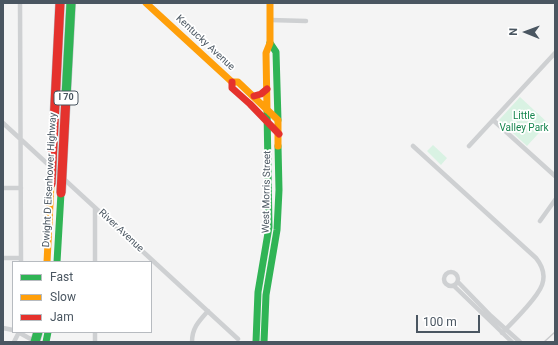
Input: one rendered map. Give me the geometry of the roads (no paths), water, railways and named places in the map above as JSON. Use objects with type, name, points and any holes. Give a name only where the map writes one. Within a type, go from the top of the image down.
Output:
[{"type":"main road","name":"Dwight D Eisenhower Highway","points":[[47,261],[60,3]]},
{"type":"main road","name":"Dwight D Eisenhower Highway","points":[[57,261],[71,3]]},
{"type":"main road","name":"Kentucky Avenue","points":[[146,3],[232,82],[238,82],[278,120]]},
{"type":"main road","name":"West Morris Street","points":[[256,342],[258,292],[268,235],[268,110],[266,53],[270,43],[270,3]]},
{"type":"main road","name":"West Morris Street","points":[[264,342],[266,302],[278,221],[279,134],[276,52],[270,43]]},
{"type":"main road","name":"Kentucky Avenue","points":[[232,82],[232,88],[279,134]]},
{"type":"main road","points":[[254,96],[262,94],[267,89]]},
{"type":"main road","points":[[269,209],[273,221],[270,248],[274,256]]},
{"type":"main road","points":[[264,263],[267,268],[263,291],[266,302]]},
{"type":"street","points":[[3,258],[22,260],[20,3]]},
{"type":"street","points":[[270,20],[306,21]]},
{"type":"street","points":[[469,146],[555,53]]},
{"type":"street","points":[[493,120],[555,176]]},
{"type":"street","name":"River Avenue","points":[[3,123],[238,339]]},
{"type":"street","points":[[413,146],[536,258],[542,271],[542,284],[537,295],[504,331]]},
{"type":"street","points":[[3,188],[21,188]]},
{"type":"street","points":[[540,221],[555,200]]},
{"type":"street","points":[[95,208],[95,261]]},
{"type":"street","points":[[456,284],[504,331],[512,342]]},
{"type":"street","points":[[192,342],[192,334],[195,327],[208,311]]},
{"type":"street","points":[[504,331],[520,342]]},
{"type":"street","points":[[20,333],[36,342]]},
{"type":"railway","points":[[544,342],[555,332]]},
{"type":"park label","name":"Little Valley Park","points":[[524,122]]}]
